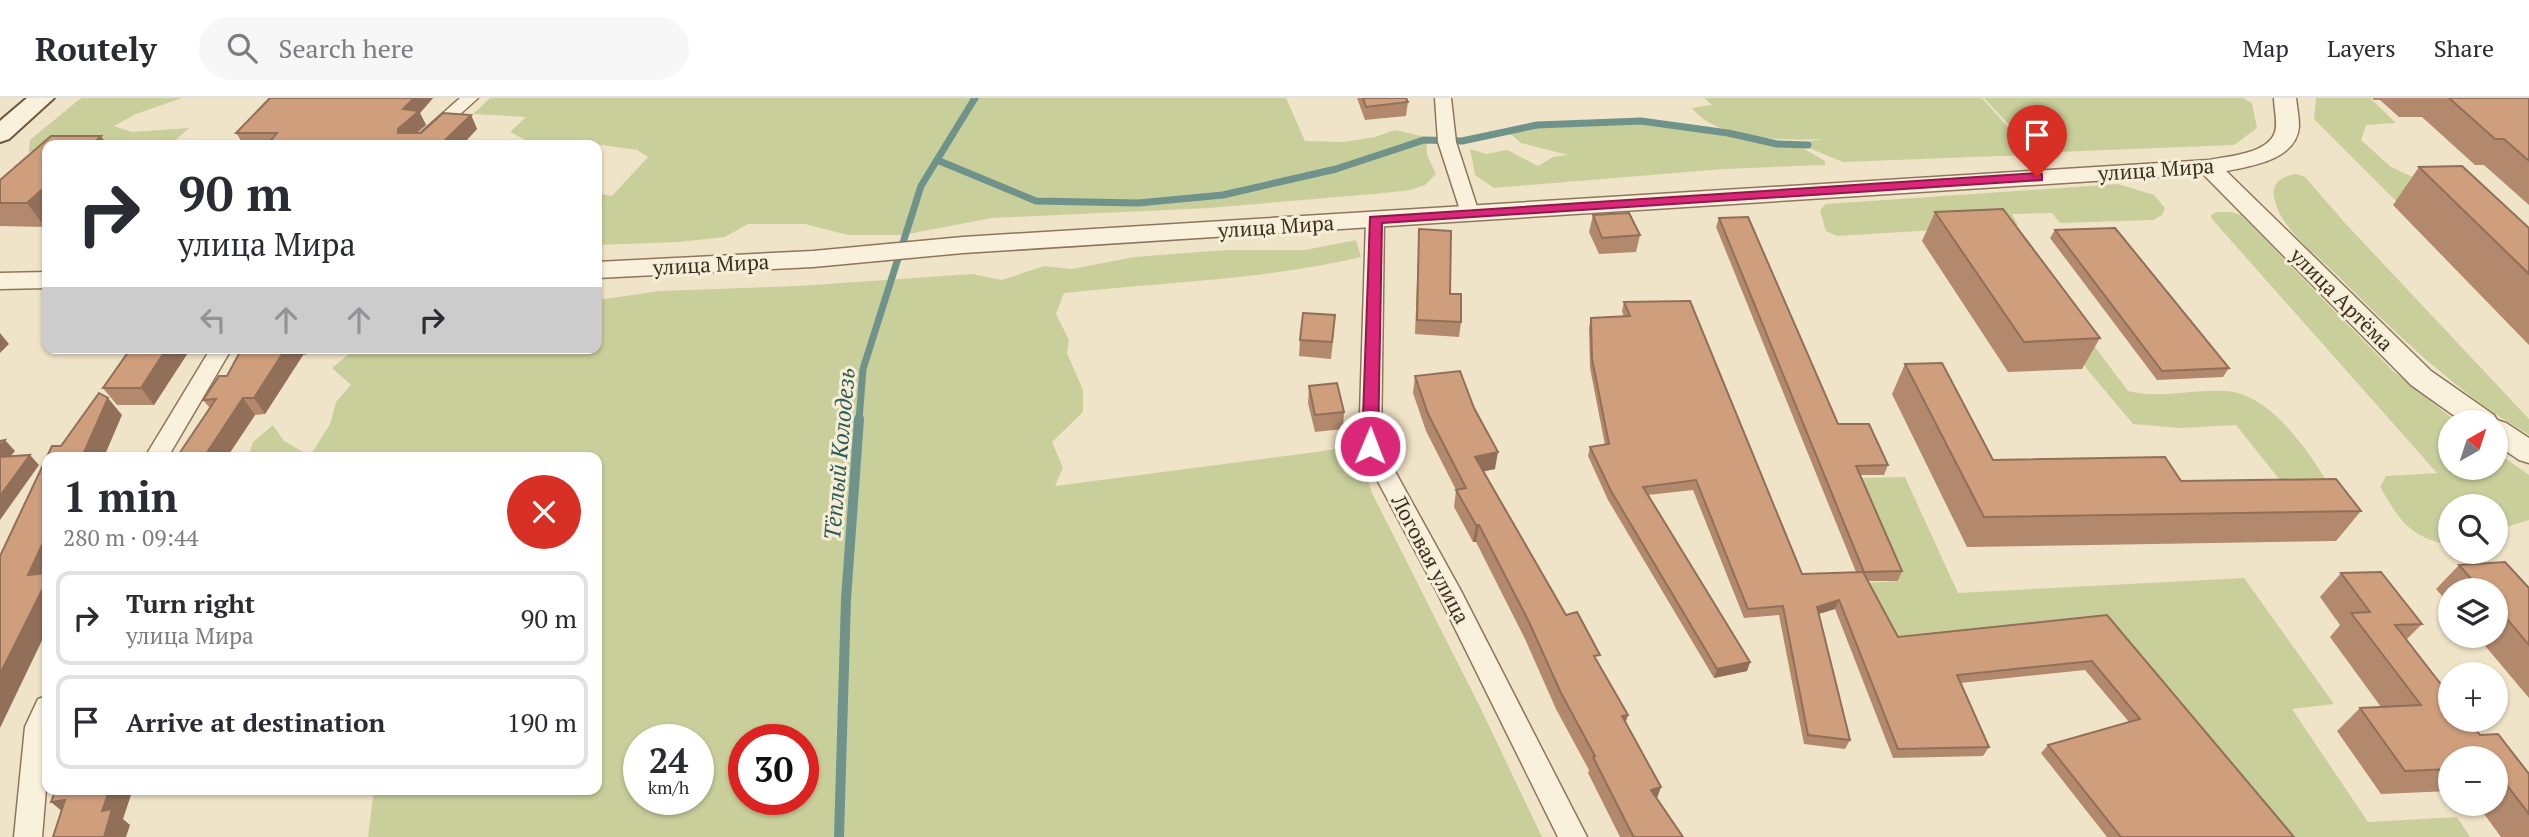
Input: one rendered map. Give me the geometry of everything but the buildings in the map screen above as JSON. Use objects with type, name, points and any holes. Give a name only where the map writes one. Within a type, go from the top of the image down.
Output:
[{"type":"main road","points":[[0,134],[42,98]]},
{"type":"street","points":[[422,140],[470,98]]},
{"type":"street","points":[[1443,98],[1447,142],[1469,213]]},
{"type":"street","name":"улица Мира","points":[[602,270],[813,259],[964,245],[2209,167],[2263,155],[2279,145],[2287,136],[2288,125],[2283,102]]},
{"type":"street","name":"улица Артёма","points":[[2209,167],[2421,378],[2467,410]]},
{"type":"street","name":"Логовая улица","points":[[1375,220],[1370,446],[1450,591],[1573,837]]},
{"type":"street","points":[[0,281],[42,280]]},
{"type":"street","points":[[159,452],[218,354]]},
{"type":"street","points":[[2508,438],[2529,453]]},
{"type":"street","points":[[28,837],[38,727],[42,718]]},
{"type":"green space","points":[[81,98],[182,98],[136,114],[114,126],[132,132],[189,128],[176,140],[42,140],[42,151],[29,152],[30,140]]},
{"type":"green space","points":[[490,98],[1286,98],[1305,141],[1344,142],[1375,137],[1395,130],[1426,137],[1427,155],[1436,174],[1425,185],[1411,190],[1209,208],[992,218],[903,235],[848,235],[805,224],[748,224],[725,237],[602,245],[602,194],[612,196],[648,157],[637,150],[602,145],[602,140],[525,140],[510,132],[526,117],[473,114]]},
{"type":"green space","points":[[1704,98],[1982,98],[2016,136],[2027,155],[1843,162],[1797,143],[1823,139],[1771,139],[1717,127],[1703,119],[1692,108],[1712,105]]},
{"type":"green space","points":[[1984,98],[2243,98],[2252,103],[2257,128],[2234,145],[2029,153],[2019,136]]},
{"type":"green space","points":[[2316,98],[2370,98],[2396,123],[2366,125],[2361,140],[2391,167],[2426,183],[2400,205],[2314,119]]},
{"type":"green space","points":[[1639,123],[1726,135],[1776,146],[1801,147],[1825,161],[1825,165],[1724,169],[1494,188],[1475,175],[1470,149],[1486,154],[1507,150],[1538,166],[1553,157],[1568,155],[1521,143],[1508,132],[1537,127]]},
{"type":"green space","points":[[2296,174],[2305,177],[2529,419],[2529,435],[2508,422],[2508,410],[2490,410],[2428,361],[2299,240],[2283,220],[2274,197],[2276,183]]},
{"type":"green space","points":[[2118,184],[2154,195],[2165,208],[2162,215],[2153,220],[2060,223],[2052,213],[2012,214],[2018,225],[1837,236],[1826,231],[1820,210],[1826,204]]},
{"type":"green space","points":[[2231,212],[2241,215],[2393,371],[2442,410],[2438,410],[2438,480],[2508,480],[2508,460],[2529,475],[2529,520],[2508,526],[2508,494],[2438,494],[2438,542],[2408,527],[2380,487],[2386,476],[2437,473],[2211,215]]},
{"type":"green space","points":[[2008,231],[2128,391],[2164,394],[2225,391],[2243,395],[2277,417],[2292,433],[2338,501],[2287,489],[2236,425],[2181,428],[2133,424],[2087,369],[1990,234]]},
{"type":"green space","points":[[1356,240],[1361,257],[1250,276],[1064,293],[1056,314],[1069,340],[1067,353],[1083,390],[1083,412],[1052,442],[1063,468],[1055,486],[1338,449],[1361,457],[1371,491],[1542,837],[368,837],[373,795],[602,795],[602,452],[312,452],[330,424],[336,402],[351,385],[332,368],[349,354],[602,354],[602,299],[660,291],[798,286],[972,274],[1002,280],[1044,266],[1072,269],[1134,257],[1226,250],[1305,250]]},
{"type":"green space","points":[[273,425],[284,441],[303,452],[250,452],[253,442]]},
{"type":"green space","points":[[1905,477],[1958,593],[2244,578],[2334,704],[2292,709],[2368,822],[2457,817],[2470,837],[2285,837],[2101,621],[1895,641],[1862,583],[1900,581],[1856,478]]},
{"type":"waterway","name":"Тёплый Колодезь","points":[[859,420],[863,369],[921,186],[975,98]]},
{"type":"waterway","points":[[937,160],[1036,201],[1138,203],[1223,195],[1336,169],[1424,140],[1462,141],[1537,125],[1641,121],[1728,133],[1777,144],[1808,145]]},
{"type":"waterway","name":"Тёплый Колодезь","points":[[839,837],[846,599],[859,419]]},
{"type":"route","points":[[1370,446],[1375,220],[2037,177]]}]
